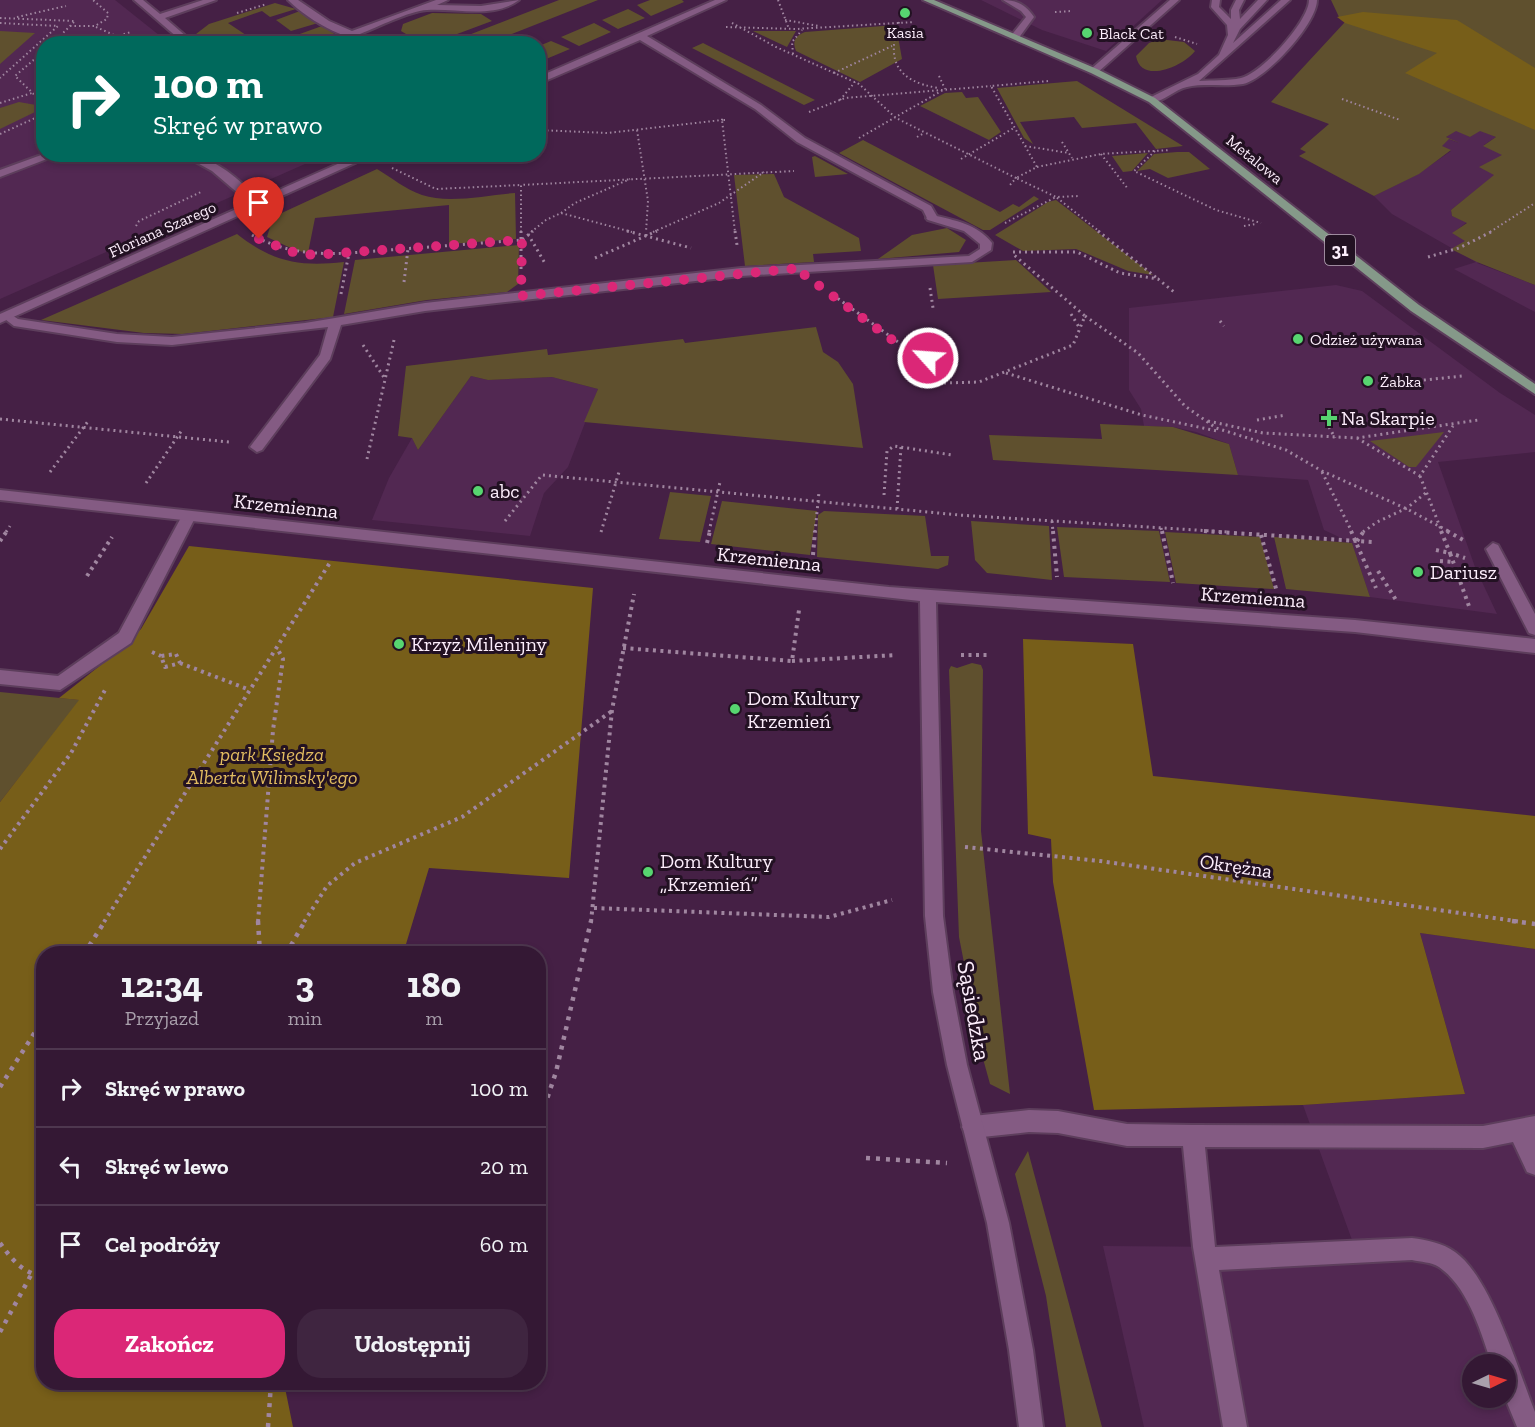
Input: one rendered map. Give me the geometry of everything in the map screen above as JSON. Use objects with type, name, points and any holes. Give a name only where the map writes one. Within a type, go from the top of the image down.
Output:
[{"type":"main road","name":"Metalowa","points":[[927,0],[1094,71],[1152,100],[1415,308],[1535,390]]},
{"type":"street","points":[[138,0],[181,36]]},
{"type":"street","points":[[159,17],[212,0]]},
{"type":"street","points":[[292,0],[326,23],[358,36]]},
{"type":"street","points":[[352,34],[444,0]]},
{"type":"street","points":[[424,7],[480,11],[516,0]]},
{"type":"street","points":[[546,78],[722,0]]},
{"type":"street","points":[[1007,0],[1024,9],[1030,17],[1025,27],[1015,37]]},
{"type":"street","points":[[1094,71],[1175,0]]},
{"type":"street","points":[[1216,0],[1215,7],[1234,32]]},
{"type":"street","points":[[1234,32],[1235,10],[1240,0]]},
{"type":"street","points":[[1218,62],[1234,32],[1263,0]]},
{"type":"street","points":[[1152,100],[1187,84],[1218,62],[1286,0]]},
{"type":"street","points":[[1187,84],[1242,81],[1257,75],[1301,28],[1313,10],[1313,0]]},
{"type":"street","points":[[3,317],[14,322],[117,338],[172,341],[231,336],[401,310],[741,272],[972,259],[985,250],[986,243],[978,234],[961,225],[932,218],[927,208],[801,140],[758,107],[642,37]]},
{"type":"street","points":[[0,174],[36,161]]},
{"type":"street","points":[[206,162],[232,180],[257,204]]},
{"type":"street","points":[[341,162],[345,165]]},
{"type":"street","name":"Floriana Szarego","points":[[3,317],[352,162]]},
{"type":"street","points":[[257,447],[326,356],[341,320]]},
{"type":"street","name":"Krzemienna","points":[[0,495],[928,597],[1355,626],[1535,646]]},
{"type":"street","points":[[0,676],[60,683],[125,638],[189,516]]},
{"type":"street","points":[[1493,549],[1535,629]]},
{"type":"street","name":"Sąsiedzka","points":[[928,597],[934,916],[943,992],[957,1065],[998,1223],[1021,1350],[1030,1427]]},
{"type":"street","points":[[973,1127],[1029,1121],[1058,1122],[1127,1135],[1193,1136],[1483,1137],[1527,1129],[1535,1164]]},
{"type":"street","points":[[1193,1136],[1207,1260],[1236,1427]]},
{"type":"street","points":[[1207,1260],[1412,1249],[1436,1253],[1455,1266],[1472,1291],[1499,1354]]},
{"type":"street","points":[[1516,1394],[1529,1427]]},
{"type":"path","points":[[93,0],[108,13],[107,19],[95,26]]},
{"type":"path","points":[[778,0],[789,28]]},
{"type":"path","points":[[16,18],[28,13],[66,6]]},
{"type":"path","points":[[0,18],[75,21],[60,36]]},
{"type":"path","points":[[724,19],[855,82],[896,118],[1056,197],[1174,292]]},
{"type":"path","points":[[785,20],[826,27]]},
{"type":"path","points":[[720,27],[806,28],[919,21]]},
{"type":"path","points":[[898,22],[892,46],[893,59],[905,78],[924,87],[945,89]]},
{"type":"path","points":[[0,23],[58,26],[47,36]]},
{"type":"path","points":[[70,26],[95,26],[115,35]]},
{"type":"path","points":[[793,54],[791,45],[793,39],[806,28]]},
{"type":"path","points":[[112,36],[129,30],[134,34]]},
{"type":"path","points":[[1165,34],[1199,44]]},
{"type":"path","points":[[0,78],[36,46]]},
{"type":"path","points":[[834,73],[892,46]]},
{"type":"path","points":[[36,58],[15,76],[36,97]]},
{"type":"path","points":[[30,63],[36,61]]},
{"type":"path","points":[[939,76],[945,89]]},
{"type":"path","points":[[806,113],[838,101],[945,89],[1049,81]]},
{"type":"path","points":[[838,101],[855,82]]},
{"type":"path","points":[[992,86],[1037,167]]},
{"type":"path","points":[[854,141],[945,89]]},
{"type":"path","points":[[0,103],[32,93]]},
{"type":"path","points":[[1342,99],[1400,120]]},
{"type":"path","points":[[0,134],[36,119]]},
{"type":"path","points":[[546,131],[586,135],[731,119]]},
{"type":"path","points":[[722,120],[741,272]]},
{"type":"path","points":[[961,159],[1014,128]]},
{"type":"path","points":[[637,130],[648,201],[646,236]]},
{"type":"path","points":[[917,137],[925,133]]},
{"type":"path","points":[[1062,142],[1072,158]]},
{"type":"path","points":[[1025,146],[1069,153]]},
{"type":"path","points":[[1010,184],[1037,167],[1072,158],[1101,154],[1179,150]]},
{"type":"path","points":[[1155,152],[1134,171],[1216,210],[1256,224]]},
{"type":"path","points":[[1101,154],[1128,189]]},
{"type":"path","points":[[385,163],[418,182],[436,189],[633,177],[794,171]]},
{"type":"path","points":[[592,259],[731,197],[765,172]]},
{"type":"path","points":[[250,233],[272,246],[293,252],[349,253],[522,240],[546,220],[575,203],[633,177]]},
{"type":"path","points":[[521,185],[521,296]]},
{"type":"path","points":[[1005,224],[1056,197],[1080,196]]},
{"type":"path","points":[[1428,257],[1460,250],[1479,241],[1535,203]]},
{"type":"path","points":[[561,213],[646,236]]},
{"type":"path","points":[[1244,226],[1268,222]]},
{"type":"path","points":[[1158,279],[1120,273],[1077,252],[1011,252],[1085,316],[1138,353],[1154,369],[1165,386],[1204,420],[1227,433]]},
{"type":"path","points":[[349,253],[341,320],[385,380]]},
{"type":"path","points":[[801,268],[802,273],[895,342],[914,353],[941,363]]},
{"type":"path","points":[[931,292],[933,308]]},
{"type":"path","points":[[367,459],[401,310]]},
{"type":"path","points":[[1071,315],[1079,328]]},
{"type":"path","points":[[944,383],[979,382],[1071,348],[1085,316]]},
{"type":"path","points":[[1220,321],[1224,326]]},
{"type":"path","points":[[1006,373],[1142,415],[1227,433],[1286,450],[1322,471],[1407,509],[1444,530]]},
{"type":"path","points":[[1406,382],[1468,375]]},
{"type":"path","points":[[1257,420],[1286,415]]},
{"type":"path","points":[[0,419],[257,447]]},
{"type":"path","points":[[44,480],[89,420]]},
{"type":"path","points":[[1204,420],[1263,433],[1336,438],[1357,438],[1478,420]]},
{"type":"path","points":[[1357,438],[1420,476],[1454,425]]},
{"type":"path","points":[[1329,427],[1336,438]]},
{"type":"path","points":[[140,491],[182,430]]},
{"type":"path","points":[[884,495],[887,451],[894,447],[901,447],[952,455]]},
{"type":"path","points":[[897,509],[901,447]]},
{"type":"path","points":[[1322,471],[1357,541],[1376,588]]},
{"type":"path","points":[[599,538],[619,472]]},
{"type":"path","points":[[499,527],[542,475],[897,509],[1373,542]]},
{"type":"path","points":[[705,550],[720,482]]},
{"type":"path","points":[[813,561],[819,492]]},
{"type":"path","points":[[1357,541],[1363,530],[1407,509],[1427,492]]},
{"type":"path","points":[[0,541],[14,521]]},
{"type":"path","points":[[1052,521],[1058,584]]},
{"type":"path","points":[[1161,528],[1174,591]]},
{"type":"path","points":[[87,576],[116,532]]},
{"type":"path","points":[[1261,535],[1278,597]]},
{"type":"path","points":[[1436,550],[1450,553],[1472,615]]},
{"type":"path","points":[[89,946],[335,555]]},
{"type":"path","points":[[1440,561],[1454,562]]},
{"type":"path","points":[[1378,571],[1401,608]]},
{"type":"path","points":[[546,1102],[556,1072],[594,908],[612,710],[635,587]]},
{"type":"path","points":[[792,661],[797,620]]},
{"type":"path","points":[[0,849],[88,722],[102,698],[125,638]]},
{"type":"path","points":[[260,946],[258,922],[273,730],[283,659],[281,650],[277,648]]},
{"type":"path","points":[[623,648],[792,661],[903,654]]},
{"type":"path","points":[[180,663],[176,654],[161,656],[165,667],[180,663],[250,690]]},
{"type":"path","points":[[958,655],[990,655]]},
{"type":"path","points":[[289,946],[327,886],[355,863],[462,817],[612,710]]},
{"type":"path","name":"Okrężna","points":[[932,843],[1100,861],[1535,924]]},
{"type":"path","points":[[594,908],[829,917],[892,900]]},
{"type":"path","points":[[0,1087],[36,1031]]},
{"type":"path","points":[[866,1158],[948,1163]]},
{"type":"path","points":[[0,1243],[16,1267],[36,1276]]},
{"type":"path","points":[[0,1332],[31,1275]]},
{"type":"path","points":[[268,1427],[271,1390]]},
{"type":"shaded area","points":[[0,0],[115,0],[160,36],[36,36],[36,162],[309,162],[0,299]]},
{"type":"shaded area","points":[[559,0],[598,0],[507,36],[466,36]]},
{"type":"shaded area","points":[[650,0],[682,0],[684,2],[651,16],[637,5]]},
{"type":"shaded area","points":[[981,0],[1162,0],[1106,51],[1042,30]]},
{"type":"shaded area","points":[[1331,0],[1535,0],[1535,285],[1451,249],[1465,241],[1452,233],[1467,223],[1452,216],[1451,210],[1494,175],[1479,167],[1502,155],[1483,146],[1496,137],[1480,131],[1470,137],[1456,131],[1446,137],[1460,143],[1449,139],[1442,146],[1451,150],[1419,174],[1374,196],[1299,156],[1306,152],[1300,149],[1329,124],[1271,102],[1345,22],[1339,17]]},
{"type":"shaded area","points":[[275,3],[296,9],[270,17],[262,11],[228,23],[248,36],[199,36],[196,34],[209,24]]},
{"type":"shaded area","points":[[628,9],[645,18],[618,29],[602,20]]},
{"type":"shaded area","points":[[300,11],[318,23],[291,31],[276,20]]},
{"type":"shaded area","points":[[432,13],[481,14],[492,21],[452,36],[409,36],[401,31],[403,24]]},
{"type":"shaded area","points":[[594,23],[611,32],[579,46],[561,37]]},
{"type":"shaded area","points":[[896,25],[902,59],[860,82],[796,51],[794,44],[795,39],[805,32]]},
{"type":"shaded area","points":[[322,26],[338,36],[299,36],[297,35]]},
{"type":"shaded area","points":[[0,31],[35,33],[0,64]]},
{"type":"shaded area","points":[[753,31],[796,31],[787,47]]},
{"type":"shaded area","points":[[1159,39],[1184,42],[1195,51],[1190,57],[1173,67],[1154,71],[1146,70],[1140,65],[1136,56],[1149,43]]},
{"type":"shaded area","points":[[551,41],[570,49],[546,59],[546,43]]},
{"type":"shaded area","points":[[703,43],[815,100],[804,105],[692,48]]},
{"type":"shaded area","points":[[1077,81],[1183,146],[1156,149],[1136,123],[1082,128],[1074,117],[1020,122],[1033,144],[1024,138],[997,88]]},
{"type":"shaded area","points":[[962,92],[966,98],[978,97],[1001,132],[989,140],[920,106],[945,93]]},
{"type":"shaded area","points":[[19,102],[36,105],[35,112],[0,129],[0,108]]},
{"type":"shaded area","points":[[1456,130],[1470,137],[1480,130],[1496,137],[1484,145],[1503,155],[1495,175],[1451,210],[1452,216],[1467,222],[1453,233],[1490,254],[1477,263],[1535,285],[1535,312],[1454,269],[1476,262],[1392,214],[1374,196],[1418,174],[1451,151],[1441,146],[1449,139],[1459,143],[1446,137]]},
{"type":"shaded area","points":[[863,140],[1000,212],[1013,204],[1019,207],[1034,196],[1039,199],[990,230],[983,230],[839,153]]},
{"type":"shaded area","points":[[1189,152],[1210,169],[1168,178],[1150,169],[1137,171],[1154,154]]},
{"type":"shaded area","points":[[1148,153],[1132,171],[1123,172],[1112,156]]},
{"type":"shaded area","points":[[815,156],[848,174],[815,177],[812,157]]},
{"type":"shaded area","points":[[377,169],[410,190],[433,198],[456,199],[515,193],[516,239],[449,244],[449,205],[315,218],[308,253],[295,250],[267,237],[273,217]]},
{"type":"shaded area","points":[[774,174],[784,197],[859,238],[861,251],[813,254],[814,262],[745,266],[734,175]]},
{"type":"shaded area","points":[[1056,200],[1153,275],[1128,271],[1076,249],[1023,251],[995,235],[1048,202]]},
{"type":"shaded area","points":[[947,228],[966,240],[959,252],[878,259],[912,235]]},
{"type":"shaded area","points":[[237,234],[263,251],[287,260],[313,264],[344,262],[333,317],[183,334],[144,333],[41,320]]},
{"type":"shaded area","points":[[519,245],[518,284],[507,292],[427,300],[344,314],[355,260]]},
{"type":"shaded area","points":[[1016,260],[1051,292],[938,299],[933,265]]},
{"type":"shaded area","points":[[1336,285],[1362,291],[1500,393],[1535,415],[1535,452],[1438,462],[1475,567],[1497,614],[1370,597],[1352,543],[1324,530],[1308,480],[1238,475],[1229,444],[1196,432],[1173,427],[1144,426],[1141,409],[1129,390],[1129,308]]},
{"type":"shaded area","points":[[816,327],[823,352],[838,362],[853,384],[863,448],[584,422],[598,389],[552,377],[488,380],[471,376],[418,450],[412,438],[398,436],[406,366],[547,349],[548,355],[683,339],[685,343]]},
{"type":"shaded area","points":[[471,376],[488,380],[552,377],[598,389],[568,467],[544,493],[530,536],[372,520],[389,478],[412,438],[418,450]]},
{"type":"shaded area","points":[[1100,424],[1173,427],[1229,444],[1238,475],[993,460],[989,435],[1102,439]]},
{"type":"shaded area","points":[[1444,432],[1416,467],[1409,467],[1370,441]]},
{"type":"shaded area","points":[[670,492],[711,496],[700,542],[659,539]]},
{"type":"shaded area","points":[[722,501],[817,511],[810,555],[711,544]]},
{"type":"shaded area","points":[[824,511],[925,516],[931,556],[949,556],[948,565],[938,569],[817,557],[818,515]]},
{"type":"shaded area","points":[[971,521],[1049,526],[1052,580],[987,573],[975,560]]},
{"type":"shaded area","points":[[1057,527],[1159,531],[1170,582],[1064,577]]},
{"type":"shaded area","points":[[1165,532],[1260,537],[1274,589],[1176,583]]},
{"type":"shaded area","points":[[1274,537],[1352,543],[1370,597],[1286,589]]},
{"type":"shaded area","points":[[972,663],[981,665],[983,670],[981,831],[1010,1094],[990,1084],[982,1055],[959,937],[949,670],[951,666],[957,668]]},
{"type":"shaded area","points":[[0,692],[80,700],[0,802]]},
{"type":"shaded area","points":[[1420,933],[1535,949],[1535,1427],[1144,1427],[1103,1246],[1233,1247],[1352,1240],[1303,1105],[1465,1094]]},
{"type":"shaded area","points":[[1028,1151],[1102,1427],[1066,1427],[1046,1296],[1015,1174]]},
{"type":"green space","points":[[1363,12],[1457,20],[1535,68],[1535,130],[1405,73],[1437,53],[1345,23],[1337,17]]},
{"type":"green space","name":"park Księdza Alberta Wilimsky'ego","points":[[189,546],[593,588],[569,878],[429,868],[405,946],[36,946],[36,1390],[285,1390],[293,1427],[0,1427],[0,802],[79,700],[59,698],[116,653],[141,629]]},
{"type":"green space","points":[[1023,639],[1133,644],[1153,776],[1535,816],[1535,949],[1420,933],[1465,1094],[1303,1105],[1094,1110],[1053,882],[1051,839],[1028,834]]},
{"type":"place","name":"Kasia","points":[[905,13]]},
{"type":"place","name":"Black Cat","points":[[1087,33]]},
{"type":"place","name":"Odzież używana","points":[[1298,339]]},
{"type":"place","name":"Żabka","points":[[1368,381]]},
{"type":"place","name":"Na Skarpie","points":[[1329,418]]},
{"type":"place","name":"abc","points":[[478,491]]},
{"type":"place","name":"Dariusz","points":[[1418,572]]},
{"type":"place","name":"Krzyż Milenijny","points":[[399,644]]},
{"type":"place","name":"Dom Kultury Krzemień","points":[[735,709]]},
{"type":"place","name":"Dom Kultury „Krzemień”","points":[[648,872]]},
{"type":"route","points":[[259,239],[272,246],[313,255],[522,240],[521,296],[741,272],[801,268],[802,273],[895,342],[928,358]]}]
